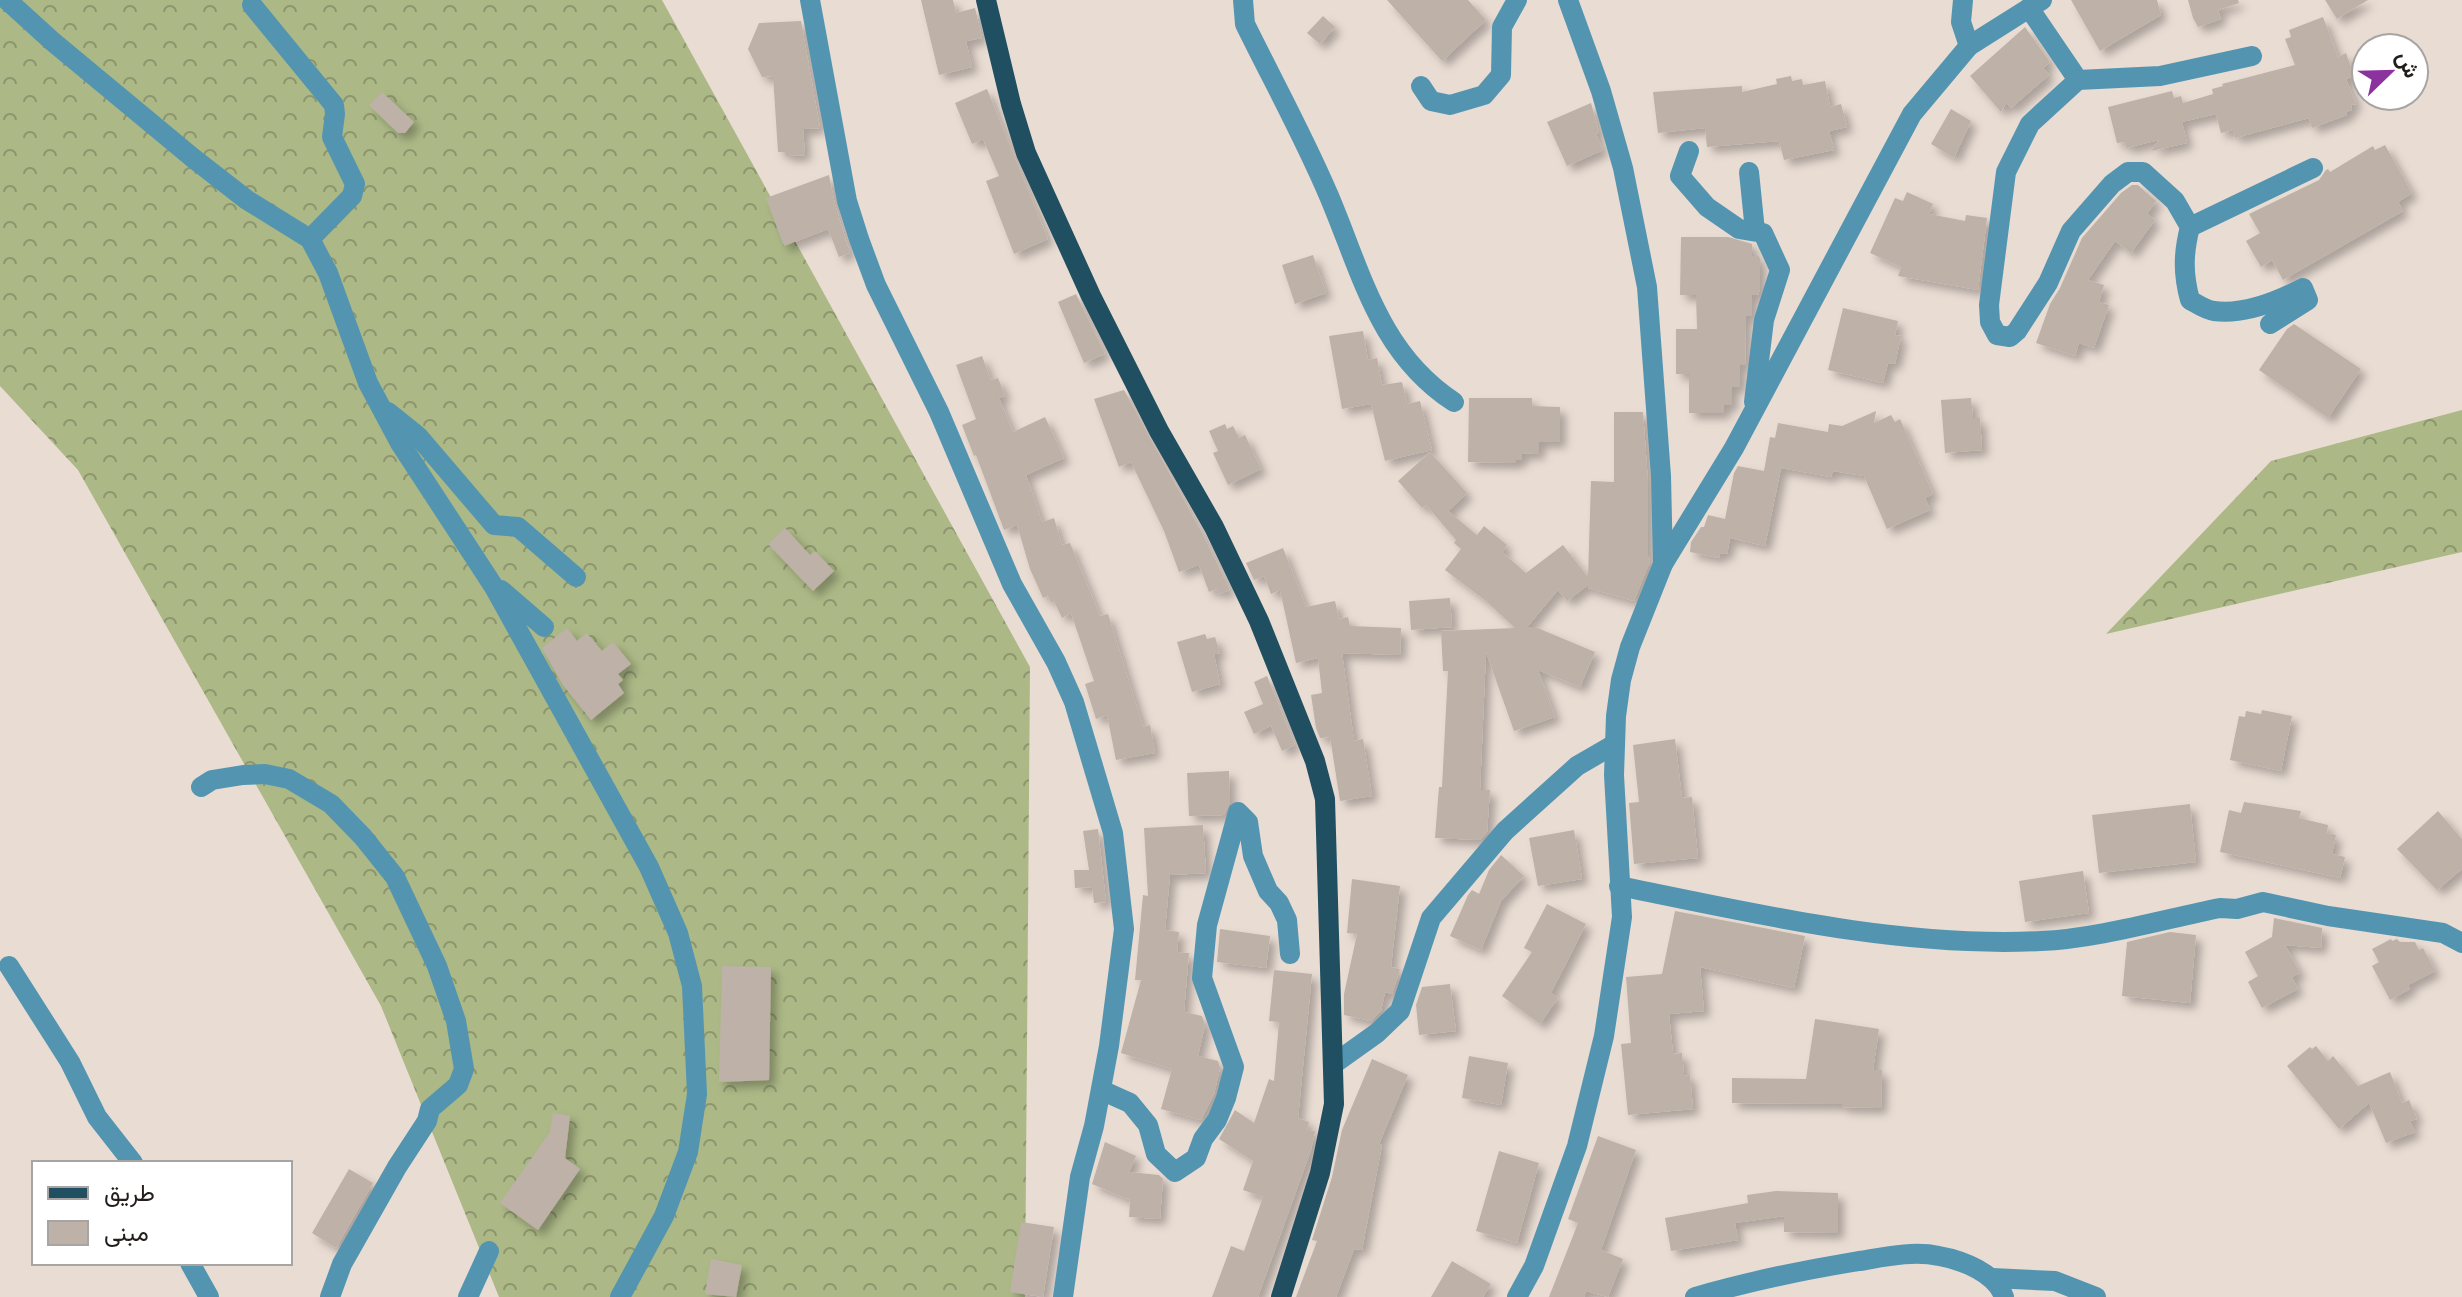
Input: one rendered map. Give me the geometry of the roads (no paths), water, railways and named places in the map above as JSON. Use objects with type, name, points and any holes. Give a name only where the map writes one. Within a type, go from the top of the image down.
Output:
[{"type":"main road","points":[[986,0],[1026,153],[1091,296],[1159,431],[1214,527],[1259,621],[1315,761],[1325,799],[1334,1104],[1320,1173],[1281,1297]]},
{"type":"street","points":[[7,0],[193,158],[247,200],[310,239],[328,273],[368,383],[422,480],[489,579],[649,867],[678,933],[692,986],[697,1094],[688,1152],[655,1236],[620,1297]]},
{"type":"street","points":[[810,0],[847,201],[859,239],[876,285],[939,412],[1012,584],[1056,662],[1074,702],[1102,787],[1113,833],[1124,929],[1101,1090],[1078,1191],[1063,1297]]},
{"type":"street","points":[[1243,0],[1245,24],[1328,194],[1366,289],[1396,349],[1422,380],[1454,402]]},
{"type":"street","points":[[1421,86],[1431,101],[1450,105],[1484,95],[1501,75],[1502,27],[1517,0]]},
{"type":"street","points":[[1568,0],[1601,91],[1623,168],[1647,287],[1661,476],[1663,564]]},
{"type":"street","points":[[1963,0],[1961,22],[1969,46]]},
{"type":"street","points":[[1517,1297],[1534,1266],[1577,1146],[1604,1036],[1622,917],[1615,744],[1621,680],[1630,647],[1663,564],[1753,414],[1912,114],[1969,46],[2036,4],[2078,80]]},
{"type":"street","points":[[252,5],[334,105],[332,137],[355,184],[352,196],[310,239]]},
{"type":"street","points":[[2252,56],[2160,76],[2078,80],[2030,124],[2006,172],[1989,305],[1990,322],[1997,335],[2010,337],[2017,331],[2048,283],[2071,231],[2112,184],[2128,172],[2143,172],[2175,201],[2190,227],[2184,253],[2184,278],[2190,300],[2213,311],[2249,309],[2284,298],[2303,288],[2308,300],[2270,324]]},
{"type":"street","points":[[1689,151],[1680,176],[1707,207],[1739,229],[1763,233],[1780,270],[1764,320],[1753,414]]},
{"type":"street","points":[[2190,227],[2313,168]]},
{"type":"street","points":[[1749,172],[1755,231]]},
{"type":"street","points":[[368,383],[390,415],[418,436],[494,525],[518,527],[576,577]]},
{"type":"street","points":[[489,579],[544,627]]},
{"type":"street","points":[[1335,1063],[1377,1033],[1400,1011],[1431,918],[1505,831],[1577,766],[1615,744]]},
{"type":"street","points":[[201,787],[212,780],[265,774],[289,779],[331,804],[395,877],[437,966],[456,1021],[464,1069],[458,1085],[430,1109],[427,1121],[342,1264],[330,1297]]},
{"type":"street","points":[[1101,1090],[1130,1103],[1148,1125],[1156,1154],[1175,1172],[1196,1158],[1203,1139],[1217,1120],[1234,1067],[1202,978],[1207,925],[1238,812],[1248,822],[1253,856],[1268,891],[1279,903],[1287,920],[1290,954]]},
{"type":"street","points":[[1619,886],[1832,927],[1923,937],[2043,941],[2263,902],[2328,916],[2443,933],[2462,943]]},
{"type":"street","points":[[9,966],[70,1062],[97,1117],[131,1161]]},
{"type":"street","points":[[468,1297],[489,1251]]},
{"type":"street","points":[[1695,1297],[1795,1272],[1909,1255],[1939,1256],[1972,1267],[1992,1278],[2055,1281],[2096,1297]]},
{"type":"street","points":[[191,1265],[209,1297]]},
{"type":"street","points":[[1992,1278],[2004,1297]]}]
